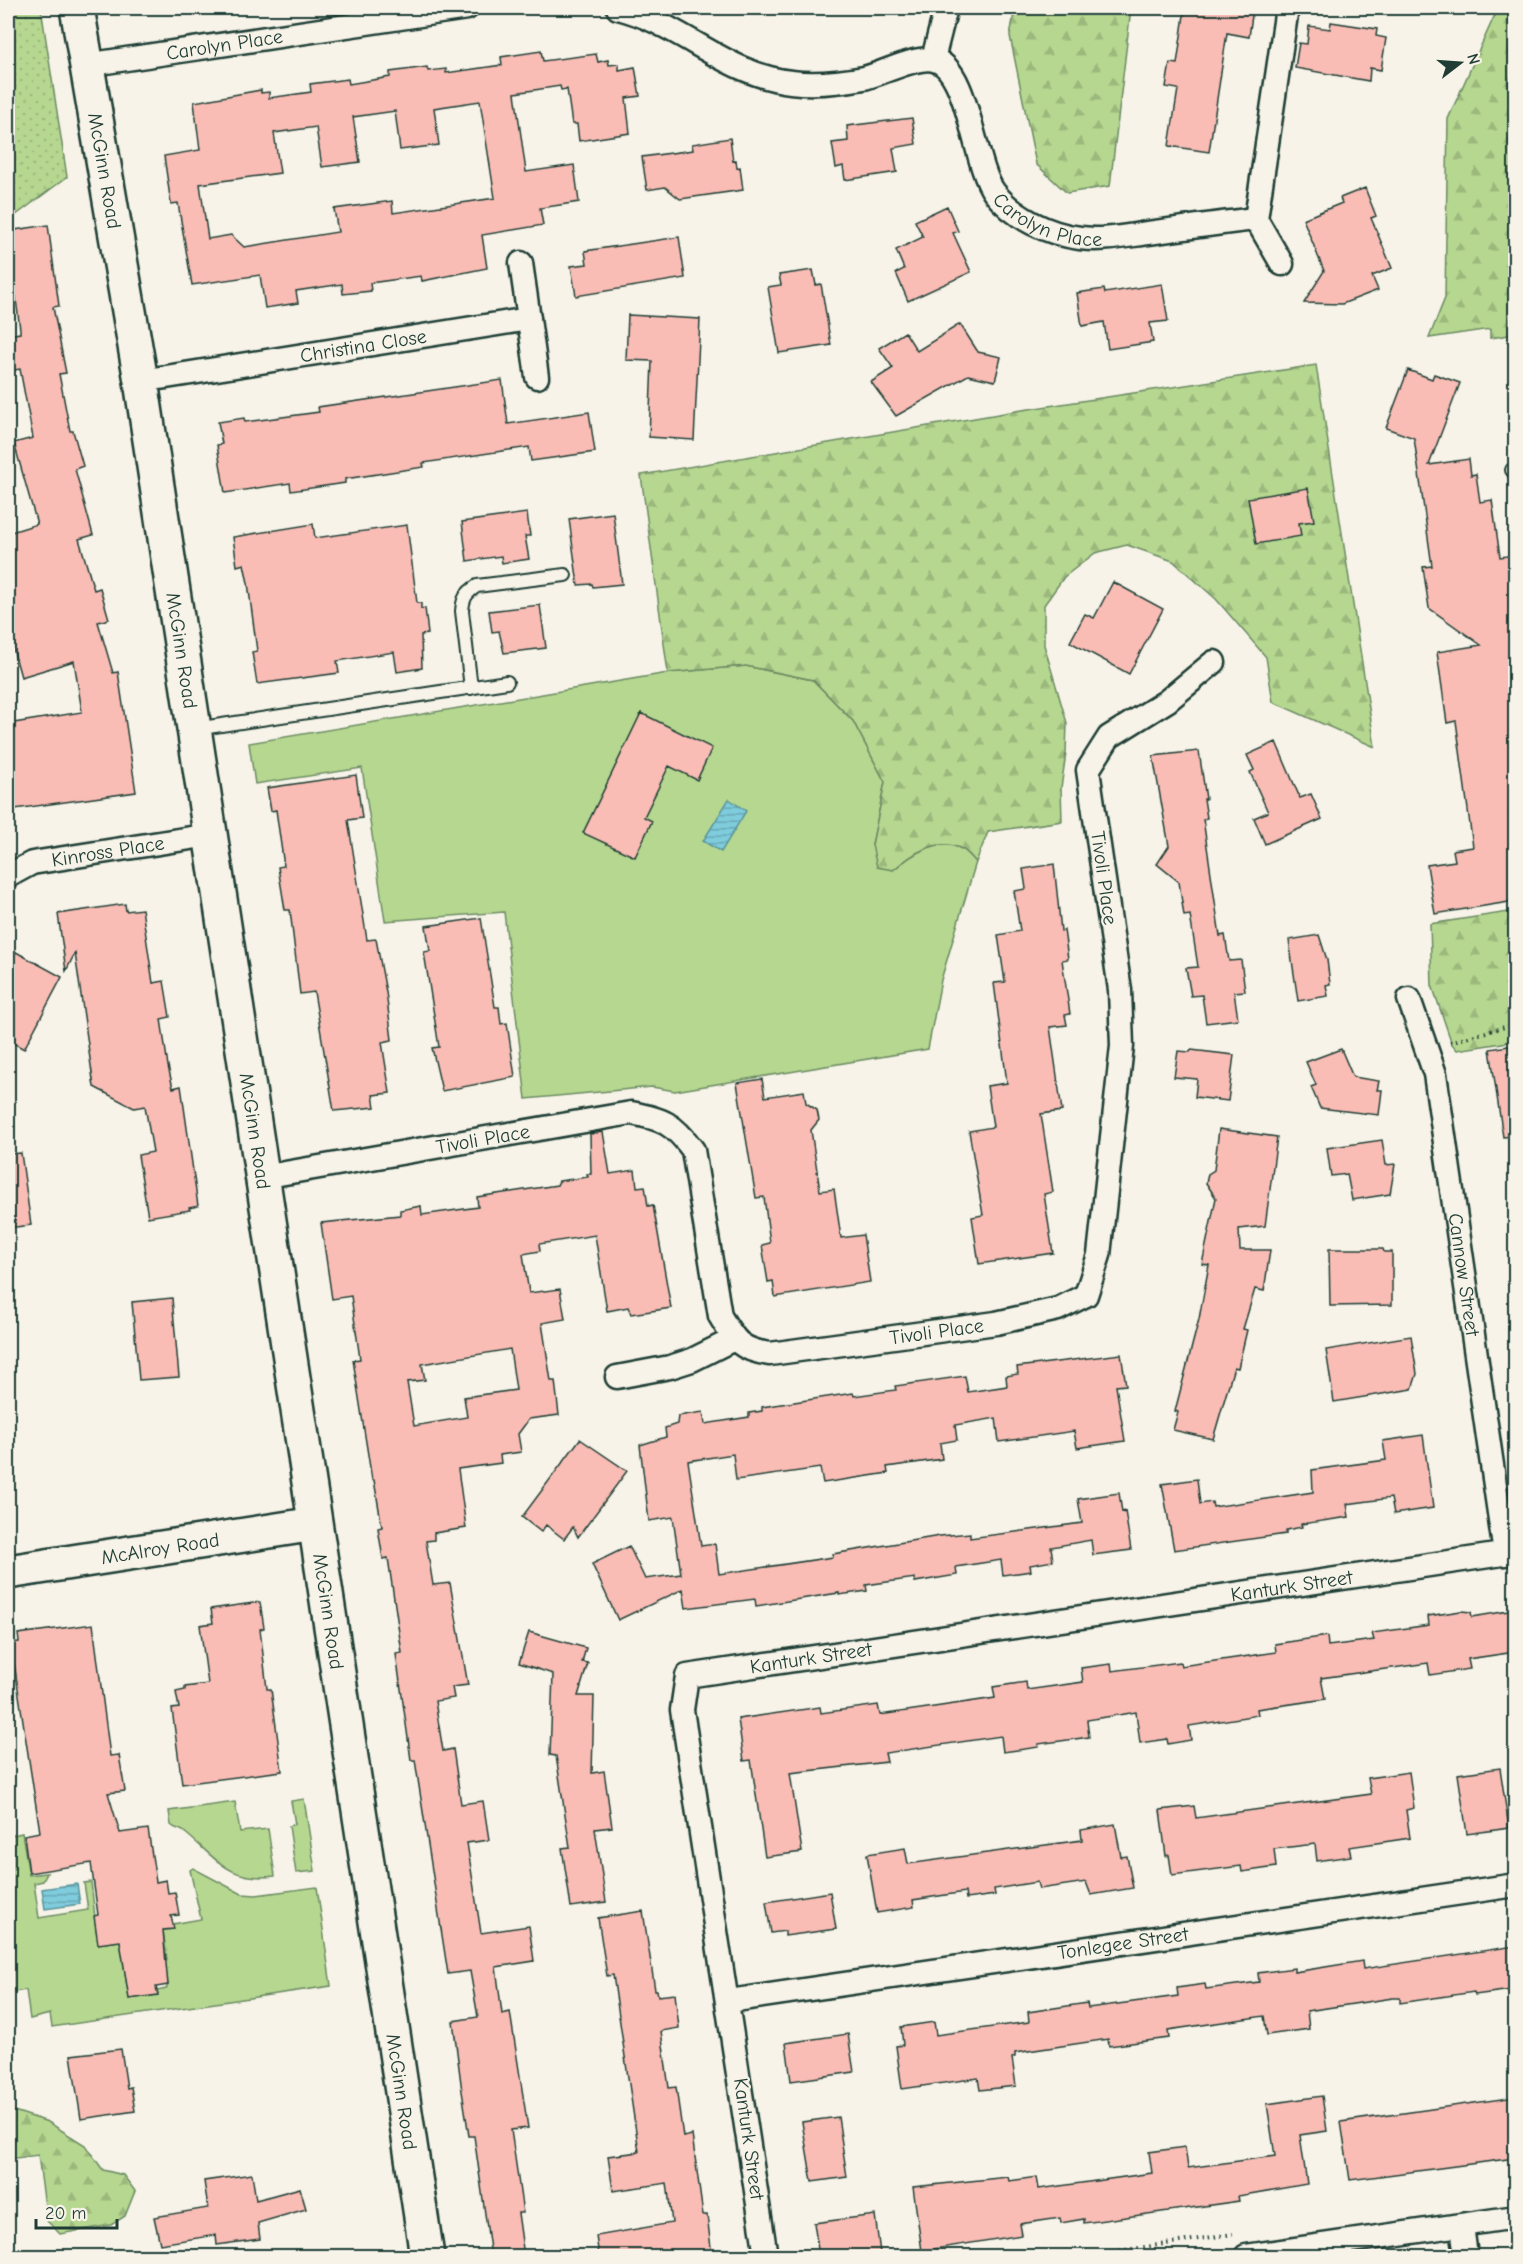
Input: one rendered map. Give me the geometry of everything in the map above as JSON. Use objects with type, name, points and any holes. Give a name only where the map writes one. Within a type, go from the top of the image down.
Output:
[{"type":"street","name":"McGinn Road","points":[[77,8],[141,381],[427,2256]]},
{"type":"street","name":"Carolyn Place","points":[[86,65],[467,8]]},
{"type":"street","points":[[618,8],[672,29],[733,66],[762,76],[792,82],[862,78],[914,61],[933,59],[946,8]]},
{"type":"street","points":[[1282,264],[1256,219],[1287,8]]},
{"type":"street","name":"Carolyn Place","points":[[933,59],[947,67],[956,80],[984,173],[995,192],[1031,224],[1067,236],[1108,238],[1256,219]]},
{"type":"street","points":[[521,263],[537,377]]},
{"type":"street","name":"Christina Close","points":[[141,381],[529,320]]},
{"type":"street","name":"Tivoli Place","points":[[262,1177],[631,1113],[659,1118],[678,1130],[693,1150],[720,1316],[734,1339],[750,1351],[770,1354],[996,1323],[1058,1309],[1086,1295],[1099,1255],[1122,1046],[1120,990],[1088,770],[1109,737],[1167,701],[1214,662]]},
{"type":"street","name":"Kinross Place","points":[[8,876],[32,863],[210,836]]},
{"type":"street","name":"Cannow Street","points":[[1410,999],[1435,1074],[1510,1553]]},
{"type":"street","points":[[617,1377],[670,1368],[734,1339]]},
{"type":"street","name":"McAlroy Road","points":[[8,1572],[315,1524]]},
{"type":"street","name":"Kanturk Street","points":[[766,2256],[729,2001],[682,1710],[687,1676],[1510,1553]]},
{"type":"street","name":"Tonlegee Street","points":[[729,2001],[1515,1885]]},
{"type":"street","points":[[1246,2256],[1515,2217]]},
{"type":"street","points":[[1462,2226],[1466,2256]]},
{"type":"lane","points":[[471,688],[462,611],[463,600],[468,592],[477,586],[565,574]]},
{"type":"lane","points":[[194,729],[507,682]]},
{"type":"path","points":[[1427,1049],[1515,1024]]},
{"type":"path","points":[[1493,2256],[1495,2244]]},
{"type":"green space","points":[[41,8],[67,177],[8,221],[8,11]]},
{"type":"green space","points":[[1015,8],[1131,8],[1110,186],[1067,193],[1036,164],[1010,36]]},
{"type":"green space","points":[[1498,8],[1515,8],[1515,334],[1490,338],[1490,329],[1429,338],[1445,298],[1448,119]]},
{"type":"green space","points":[[1316,365],[1375,747],[1273,702],[1266,657],[1216,599],[1173,561],[1127,545],[1095,553],[1064,577],[1044,605],[1044,645],[1067,723],[1061,788],[1062,821],[988,832],[976,862],[964,850],[943,845],[933,846],[916,853],[893,870],[877,867],[872,845],[885,782],[853,721],[813,680],[746,666],[668,673],[641,475],[1016,411]]},
{"type":"green space","points":[[746,666],[813,680],[853,721],[885,782],[872,845],[893,870],[916,853],[943,845],[964,850],[976,862],[941,980],[928,1049],[675,1091],[652,1087],[526,1099],[504,912],[385,921],[362,768],[255,784],[249,743],[668,673]]},
{"type":"green space","points":[[1515,911],[1515,1041],[1457,1050],[1452,1044],[1432,985],[1430,924]]},
{"type":"green space","points":[[304,1799],[315,1871],[296,1873],[289,1826],[295,1824],[291,1801]]},
{"type":"green space","points":[[235,1802],[240,1832],[268,1829],[275,1876],[259,1877],[234,1872],[214,1859],[183,1831],[171,1825],[169,1811]]},
{"type":"green space","points":[[22,1833],[29,1875],[47,1873],[43,1881],[34,1883],[39,1918],[88,1910],[84,1883],[91,1882],[98,1944],[120,1941],[129,1999],[157,1995],[157,1991],[166,1989],[168,1985],[164,1961],[167,1960],[163,1930],[173,1929],[173,1924],[201,1919],[190,1870],[193,1868],[242,1894],[256,1895],[317,1887],[331,1986],[52,2027],[50,2014],[30,2019],[26,1990],[8,1993],[8,1836]]},
{"type":"green space","points":[[8,2109],[48,2122],[85,2145],[103,2170],[123,2175],[135,2191],[125,2216],[111,2225],[60,2234],[47,2221],[38,2155],[8,2159]]},
{"type":"water","points":[[729,799],[746,811],[721,852],[703,841]]},
{"type":"water","points":[[77,1884],[80,1904],[45,1909],[42,1889]]},
{"type":"building","points":[[1185,8],[1253,8],[1249,37],[1227,33],[1209,152],[1169,146],[1178,89],[1166,87],[1170,63],[1177,64]]},
{"type":"building","points":[[1331,22],[1377,29],[1376,36],[1386,38],[1381,70],[1370,68],[1369,81],[1295,68],[1299,43],[1307,44],[1309,26],[1330,29]]},
{"type":"building","points":[[541,51],[543,61],[596,54],[598,62],[608,60],[609,65],[619,64],[619,70],[635,67],[640,96],[626,98],[630,133],[579,141],[577,124],[572,124],[567,89],[561,90],[560,86],[515,93],[526,172],[574,165],[579,202],[540,208],[543,225],[482,235],[487,268],[422,281],[421,276],[370,283],[371,291],[343,294],[342,284],[296,291],[298,303],[265,308],[260,275],[192,285],[178,203],[171,204],[164,156],[200,150],[194,102],[261,90],[261,93],[269,92],[269,98],[311,92],[310,84],[348,79],[349,84],[390,77],[390,72],[427,67],[428,71],[446,69],[446,73],[502,65],[501,57]],"holes":[[[480,101],[495,198],[393,213],[392,201],[334,209],[338,232],[244,247],[231,235],[208,239],[200,184],[280,173],[274,133],[316,127],[322,167],[360,162],[353,117],[395,111],[400,150],[439,145],[434,108]]]},
{"type":"building","points":[[912,118],[916,144],[893,148],[897,172],[845,180],[843,166],[836,168],[832,143],[848,141],[847,126]]},
{"type":"building","points":[[730,138],[733,161],[736,160],[737,168],[740,167],[743,190],[680,199],[665,187],[647,190],[642,157],[693,150],[692,144]]},
{"type":"building","points":[[1365,188],[1376,216],[1371,218],[1392,268],[1372,276],[1378,290],[1342,304],[1304,303],[1324,271],[1303,219],[1342,203],[1340,198]]},
{"type":"building","points":[[947,206],[958,231],[953,233],[971,272],[908,301],[896,273],[904,269],[896,250],[923,237],[915,221]]},
{"type":"building","points":[[48,225],[59,306],[53,307],[66,373],[59,374],[70,431],[73,431],[83,466],[75,469],[93,535],[79,539],[94,590],[100,588],[109,619],[98,622],[113,673],[118,672],[136,792],[8,810],[8,724],[82,712],[74,661],[21,677],[8,631],[8,533],[37,524],[14,443],[33,438],[20,369],[8,371],[8,335],[20,333],[20,329],[11,262],[8,263],[8,231]]},
{"type":"building","points":[[679,237],[685,278],[576,296],[571,266],[587,264],[585,251]]},
{"type":"building","points":[[813,270],[816,285],[821,284],[831,345],[779,353],[768,287],[781,285],[779,275]]},
{"type":"building","points":[[1162,284],[1168,321],[1150,323],[1153,342],[1108,349],[1104,322],[1082,326],[1077,293],[1104,289],[1105,293]]},
{"type":"building","points":[[628,315],[700,319],[694,440],[649,437],[652,361],[626,360]]},
{"type":"building","points":[[960,324],[978,352],[1001,357],[995,381],[968,375],[896,416],[871,382],[893,368],[879,348],[905,332],[917,351]]},
{"type":"building","points":[[1408,370],[1432,379],[1434,374],[1460,383],[1429,465],[1469,459],[1471,475],[1476,474],[1480,502],[1492,500],[1500,557],[1515,555],[1515,810],[1509,811],[1515,857],[1515,901],[1435,914],[1427,865],[1455,861],[1453,850],[1473,847],[1456,721],[1447,723],[1437,652],[1481,645],[1429,608],[1423,567],[1432,566],[1414,438],[1386,428]]},
{"type":"building","points":[[502,380],[508,424],[589,412],[595,452],[531,461],[529,447],[423,463],[424,467],[345,479],[345,483],[291,491],[290,483],[225,493],[217,445],[222,444],[218,422],[244,418],[245,422],[319,412],[318,407]]},
{"type":"building","points":[[1308,488],[1314,521],[1299,523],[1301,536],[1256,544],[1248,498]]},
{"type":"building","points":[[527,513],[530,536],[525,536],[529,559],[502,563],[501,556],[467,561],[462,522]]},
{"type":"building","points":[[613,513],[622,584],[593,587],[592,584],[578,585],[569,519]]},
{"type":"building","points":[[313,524],[315,538],[407,525],[417,603],[421,603],[421,609],[425,608],[428,634],[421,635],[422,668],[397,672],[394,652],[337,661],[339,673],[257,684],[252,652],[257,651],[248,583],[244,564],[237,566],[233,537]]},
{"type":"building","points":[[1113,582],[1163,609],[1129,674],[1070,642],[1085,614],[1094,618]]},
{"type":"building","points":[[540,605],[546,648],[504,653],[499,631],[492,632],[489,611]]},
{"type":"building","points":[[641,713],[712,748],[697,780],[669,766],[644,817],[652,821],[635,857],[583,833]]},
{"type":"building","points":[[1276,742],[1300,798],[1311,794],[1322,819],[1265,844],[1254,818],[1268,812],[1250,772],[1254,770],[1247,755]]},
{"type":"building","points":[[1199,751],[1206,799],[1204,799],[1207,818],[1203,819],[1220,936],[1225,935],[1229,961],[1241,960],[1245,991],[1234,992],[1238,1019],[1206,1023],[1202,995],[1191,996],[1186,968],[1198,967],[1190,915],[1184,916],[1179,882],[1157,864],[1169,846],[1153,756]]},
{"type":"building","points":[[356,775],[362,818],[348,820],[367,940],[376,939],[386,992],[392,1040],[382,1042],[390,1093],[373,1095],[375,1107],[334,1111],[314,992],[300,994],[290,910],[285,910],[278,867],[284,866],[276,810],[271,811],[267,788]]},
{"type":"building","points":[[1054,864],[1061,931],[1064,930],[1068,959],[1062,960],[1070,1014],[1065,1015],[1067,1025],[1050,1027],[1062,1111],[1041,1114],[1053,1192],[1044,1194],[1053,1253],[979,1264],[972,1217],[983,1215],[969,1131],[993,1127],[987,1086],[1007,1083],[994,983],[1005,982],[998,935],[1020,931],[1014,891],[1026,889],[1023,869]]},
{"type":"building","points":[[125,904],[126,911],[142,909],[153,983],[164,981],[170,1017],[161,1019],[168,1066],[173,1088],[181,1086],[198,1206],[189,1208],[190,1210],[148,1217],[138,1155],[153,1152],[145,1106],[134,1108],[94,1087],[75,953],[66,971],[58,914]]},
{"type":"building","points":[[481,918],[495,1007],[499,1007],[501,1024],[507,1023],[515,1077],[442,1091],[432,1048],[439,1047],[424,952],[430,951],[426,926]]},
{"type":"building","points":[[1319,935],[1327,960],[1330,984],[1326,985],[1328,996],[1298,1001],[1289,940]]},
{"type":"building","points":[[16,952],[62,977],[24,1049],[8,1040],[8,968]]},
{"type":"building","points":[[1515,1045],[1515,1136],[1503,1137],[1490,1049]]},
{"type":"building","points":[[1341,1049],[1353,1077],[1379,1081],[1377,1090],[1382,1090],[1379,1115],[1320,1108],[1311,1087],[1316,1085],[1306,1062]]},
{"type":"building","points":[[1191,1050],[1234,1055],[1228,1101],[1195,1097],[1197,1079],[1174,1077],[1178,1051],[1190,1052]]},
{"type":"building","points":[[762,1079],[765,1097],[804,1091],[806,1103],[817,1110],[819,1120],[811,1130],[820,1191],[834,1189],[841,1238],[863,1235],[870,1282],[775,1297],[773,1281],[768,1282],[762,1245],[770,1243],[764,1197],[756,1198],[737,1083]]},
{"type":"building","points":[[1219,1129],[1277,1137],[1265,1226],[1239,1229],[1240,1250],[1270,1250],[1264,1291],[1255,1289],[1243,1329],[1247,1330],[1238,1368],[1234,1367],[1213,1439],[1173,1430],[1178,1412],[1175,1411],[1199,1319],[1209,1265],[1202,1264],[1216,1198],[1206,1183],[1208,1174],[1214,1170]]},
{"type":"building","points":[[603,1132],[610,1174],[635,1170],[637,1187],[645,1186],[648,1206],[653,1205],[671,1308],[631,1314],[628,1307],[607,1311],[595,1235],[539,1244],[540,1251],[523,1254],[529,1293],[560,1289],[565,1319],[542,1323],[551,1381],[555,1381],[559,1415],[529,1419],[518,1434],[521,1452],[500,1455],[501,1463],[458,1469],[466,1528],[434,1533],[434,1540],[426,1541],[433,1585],[450,1583],[468,1685],[452,1687],[454,1698],[435,1701],[443,1751],[453,1749],[461,1804],[483,1801],[489,1840],[467,1843],[481,1933],[529,1926],[534,1961],[496,1967],[502,2014],[510,2012],[528,2128],[511,2130],[523,2213],[518,2213],[524,2256],[491,2256],[474,2136],[469,2136],[453,2021],[478,2017],[470,1971],[448,1974],[415,1760],[411,1760],[396,1654],[402,1653],[388,1558],[383,1559],[378,1528],[382,1527],[374,1480],[372,1480],[353,1360],[360,1359],[351,1296],[332,1299],[321,1223],[400,1215],[400,1210],[421,1206],[422,1215],[478,1207],[477,1197],[557,1185],[559,1181],[588,1177],[587,1174],[591,1174],[590,1134]],"holes":[[[510,1349],[516,1390],[464,1397],[467,1417],[414,1426],[407,1382],[425,1380],[422,1364]]]},
{"type":"building","points":[[1382,1140],[1386,1165],[1395,1164],[1390,1194],[1352,1200],[1347,1174],[1331,1176],[1327,1148]]},
{"type":"building","points":[[21,1153],[31,1225],[8,1228],[8,1154]]},
{"type":"building","points":[[1329,1249],[1383,1249],[1384,1252],[1392,1252],[1392,1305],[1330,1306]]},
{"type":"building","points":[[172,1298],[179,1377],[139,1380],[132,1302]]},
{"type":"building","points":[[1411,1336],[1417,1374],[1412,1389],[1334,1402],[1326,1350]]},
{"type":"building","points":[[1121,1354],[1126,1385],[1116,1386],[1125,1441],[1077,1448],[1074,1431],[999,1442],[996,1418],[955,1425],[957,1440],[940,1443],[942,1459],[887,1467],[888,1473],[823,1483],[820,1468],[736,1480],[733,1454],[688,1461],[701,1546],[715,1544],[719,1574],[833,1557],[833,1554],[940,1536],[970,1533],[970,1538],[1082,1523],[1078,1499],[1119,1493],[1122,1512],[1125,1511],[1131,1550],[1093,1555],[1091,1540],[1051,1547],[1053,1561],[1030,1565],[1031,1571],[1003,1575],[1001,1560],[956,1567],[957,1575],[915,1582],[915,1578],[866,1585],[867,1591],[756,1606],[755,1599],[686,1608],[683,1589],[618,1620],[592,1564],[629,1546],[645,1579],[681,1574],[673,1517],[649,1521],[640,1445],[666,1437],[665,1428],[677,1424],[678,1416],[703,1412],[705,1424],[749,1417],[749,1413],[762,1411],[762,1407],[853,1393],[854,1396],[896,1390],[895,1386],[965,1376],[968,1392],[1007,1386],[1006,1376],[1018,1374],[1017,1367]]},
{"type":"building","points":[[1423,1435],[1433,1508],[1394,1514],[1391,1498],[1347,1504],[1349,1517],[1301,1524],[1302,1527],[1286,1530],[1286,1534],[1174,1550],[1162,1484],[1197,1479],[1200,1504],[1212,1502],[1213,1507],[1313,1492],[1312,1470],[1386,1460],[1383,1441]]},
{"type":"building","points":[[580,1439],[627,1471],[578,1537],[573,1527],[564,1539],[546,1525],[541,1532],[522,1517]]},
{"type":"building","points":[[260,1602],[264,1628],[260,1629],[267,1689],[271,1689],[282,1771],[182,1784],[172,1709],[179,1708],[176,1692],[185,1690],[185,1687],[208,1684],[200,1625],[213,1623],[211,1609]]},
{"type":"building","points":[[1515,1610],[1515,1652],[1468,1659],[1470,1669],[1430,1675],[1428,1663],[1321,1678],[1325,1699],[1257,1709],[1258,1715],[1189,1726],[1191,1740],[1168,1744],[1167,1739],[1140,1743],[1136,1712],[1087,1720],[1089,1737],[1038,1744],[1039,1747],[1003,1752],[1001,1736],[885,1753],[887,1762],[790,1773],[802,1852],[765,1857],[751,1760],[744,1761],[738,1719],[820,1707],[821,1713],[878,1705],[880,1715],[995,1698],[993,1687],[1026,1682],[1027,1690],[1083,1682],[1081,1668],[1111,1664],[1112,1671],[1180,1662],[1181,1666],[1276,1652],[1275,1644],[1327,1636],[1328,1646],[1374,1640],[1372,1633],[1429,1625],[1428,1616],[1461,1611],[1471,1612],[1472,1617]]},
{"type":"building","points":[[93,1624],[110,1756],[119,1755],[125,1791],[108,1793],[120,1833],[148,1829],[156,1882],[166,1880],[168,1893],[175,1892],[179,1915],[171,1916],[174,1929],[163,1930],[168,1985],[156,1987],[158,1995],[129,1999],[120,1941],[98,1944],[94,1916],[98,1915],[91,1863],[29,1873],[24,1835],[40,1832],[11,1643],[19,1642],[18,1634]]},
{"type":"building","points":[[529,1632],[586,1648],[582,1662],[588,1663],[578,1696],[594,1696],[592,1773],[604,1771],[612,1827],[595,1829],[606,1902],[571,1907],[562,1848],[570,1847],[556,1756],[550,1755],[553,1674],[519,1663]]},
{"type":"building","points":[[1500,1768],[1509,1828],[1467,1834],[1458,1774]]},
{"type":"building","points":[[1409,1772],[1414,1808],[1406,1810],[1410,1838],[1349,1847],[1351,1856],[1317,1861],[1315,1844],[1274,1849],[1276,1867],[1242,1872],[1241,1866],[1172,1875],[1169,1855],[1166,1856],[1160,1810],[1194,1806],[1196,1818],[1371,1794],[1368,1778]]},
{"type":"building","points":[[1115,1824],[1121,1857],[1127,1856],[1133,1888],[1091,1895],[1086,1882],[1039,1889],[1037,1882],[994,1889],[995,1895],[966,1899],[965,1892],[913,1900],[914,1907],[877,1913],[867,1854],[905,1848],[908,1864],[1082,1840],[1081,1830]]},
{"type":"building","points":[[830,1892],[836,1929],[785,1936],[785,1931],[771,1933],[766,1902]]},
{"type":"building","points":[[643,1911],[655,1990],[658,1996],[675,1994],[679,2028],[661,2031],[669,2088],[676,2087],[683,2137],[692,2135],[703,2215],[707,2215],[712,2256],[599,2256],[596,2236],[672,2223],[667,2183],[613,2191],[608,2156],[639,2152],[613,1975],[607,1976],[598,1918]]},
{"type":"building","points":[[1515,1946],[1515,1985],[1511,1986],[1511,1990],[1475,1995],[1474,1992],[1400,2003],[1400,1998],[1393,1998],[1307,2011],[1309,2029],[1267,2035],[1264,2016],[1168,2030],[1169,2038],[1109,2046],[1108,2039],[1015,2053],[1015,2057],[1012,2058],[1016,2086],[980,2090],[978,2078],[902,2089],[896,2046],[903,2045],[901,2027],[934,2022],[936,2035],[1029,2022],[1028,2012],[1087,2003],[1088,2008],[1178,1996],[1177,1988],[1205,1984],[1206,1989],[1259,1982],[1258,1973],[1294,1968],[1294,1972],[1362,1961],[1363,1969]]},
{"type":"building","points":[[848,2034],[854,2072],[791,2081],[786,2043]]},
{"type":"building","points":[[121,2049],[127,2088],[131,2087],[135,2111],[81,2119],[71,2055]]},
{"type":"building","points":[[1322,2096],[1327,2131],[1300,2135],[1307,2184],[1238,2196],[1239,2201],[1084,2223],[1084,2219],[1061,2223],[1060,2218],[1020,2224],[1022,2235],[922,2251],[913,2187],[1008,2177],[1009,2181],[1037,2177],[1039,2189],[1152,2173],[1149,2152],[1185,2147],[1188,2168],[1275,2156],[1267,2104]]},
{"type":"building","points":[[1515,2097],[1515,2158],[1350,2180],[1341,2122]]},
{"type":"building","points":[[838,2117],[847,2177],[812,2182],[802,2122]]},
{"type":"building","points":[[252,2174],[256,2200],[300,2188],[306,2209],[258,2223],[260,2239],[217,2245],[216,2235],[160,2244],[154,2217],[208,2208],[204,2181]]},
{"type":"building","points":[[875,2215],[880,2253],[819,2256],[814,2223]]}]
